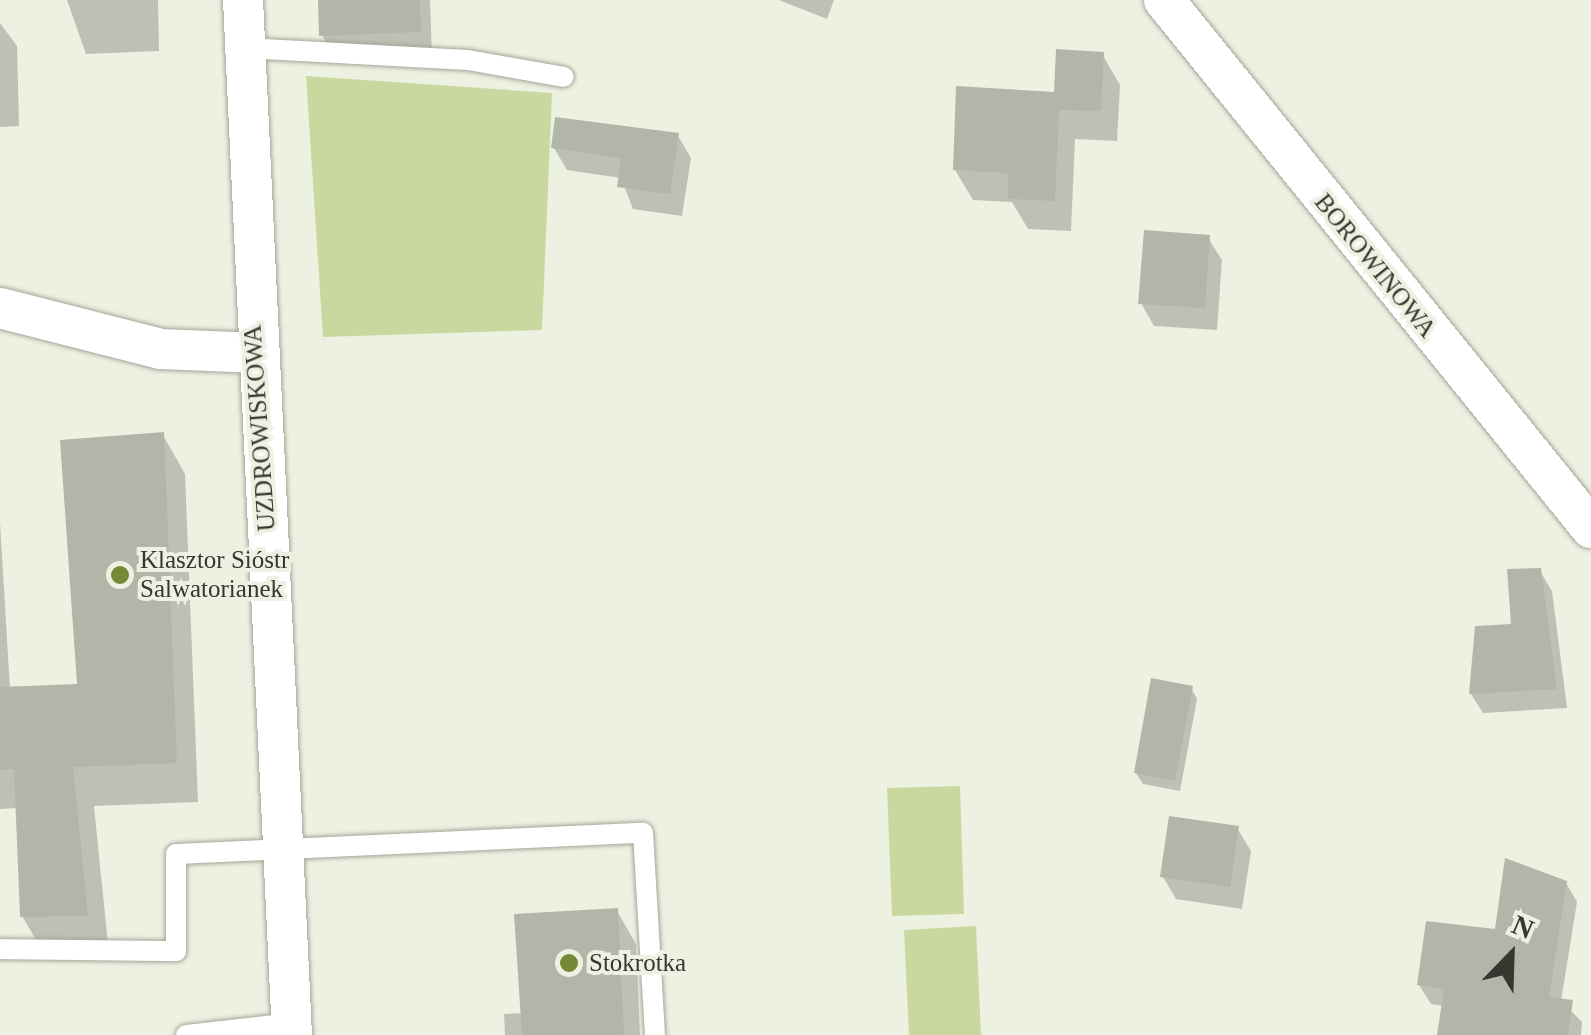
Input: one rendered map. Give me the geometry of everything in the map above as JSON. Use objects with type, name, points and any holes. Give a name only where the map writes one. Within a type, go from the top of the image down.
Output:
[{"type":"street","name":"UZDROWISKOWA","points":[[243,0],[292,1029]]},
{"type":"street","name":"BOROWINOWA","points":[[1164,0],[1591,528]]},
{"type":"street","points":[[0,308],[161,348],[258,353]]},
{"type":"lane","points":[[245,48],[468,60],[564,76]]},
{"type":"lane","points":[[0,949],[176,952],[176,854],[284,854],[643,834],[655,1035]]},
{"type":"lane","points":[[186,1035],[292,1029]]},
{"type":"green space","points":[[306,76],[552,93],[542,330],[323,337]]},
{"type":"green space","points":[[960,786],[964,914],[892,916],[887,788]]},
{"type":"green space","points":[[976,926],[981,1035],[909,1035],[904,930]]},
{"type":"building","points":[[318,0],[420,0],[421,32],[319,36]]},
{"type":"building","points":[[1056,49],[1104,52],[1101,111],[1059,110],[1055,201],[1008,199],[1008,173],[953,170],[956,86],[1054,92]]},
{"type":"building","points":[[555,117],[679,133],[670,194],[617,187],[621,158],[551,148]]},
{"type":"building","points":[[1144,230],[1210,235],[1205,308],[1138,304]]},
{"type":"building","name":"Klasztor Sióstr Salwatorianek","points":[[164,432],[177,763],[73,767],[88,916],[20,917],[14,769],[0,770],[0,687],[77,684],[60,440]]},
{"type":"building","points":[[1541,568],[1557,689],[1469,694],[1475,626],[1511,624],[1507,569]]},
{"type":"building","points":[[1151,678],[1193,686],[1175,781],[1134,773]]},
{"type":"building","points":[[1169,816],[1239,826],[1230,887],[1160,877]]},
{"type":"building","points":[[1505,858],[1567,881],[1549,997],[1573,1000],[1568,1035],[1437,1035],[1444,989],[1417,985],[1426,921],[1495,929]]},
{"type":"building","name":"Stokrotka","points":[[618,908],[624,1035],[522,1035],[514,914]]},
{"type":"place","name":"Klasztor Sióstr Salwatorianek","points":[[120,575]]},
{"type":"place","name":"Stokrotka","points":[[569,963]]}]
